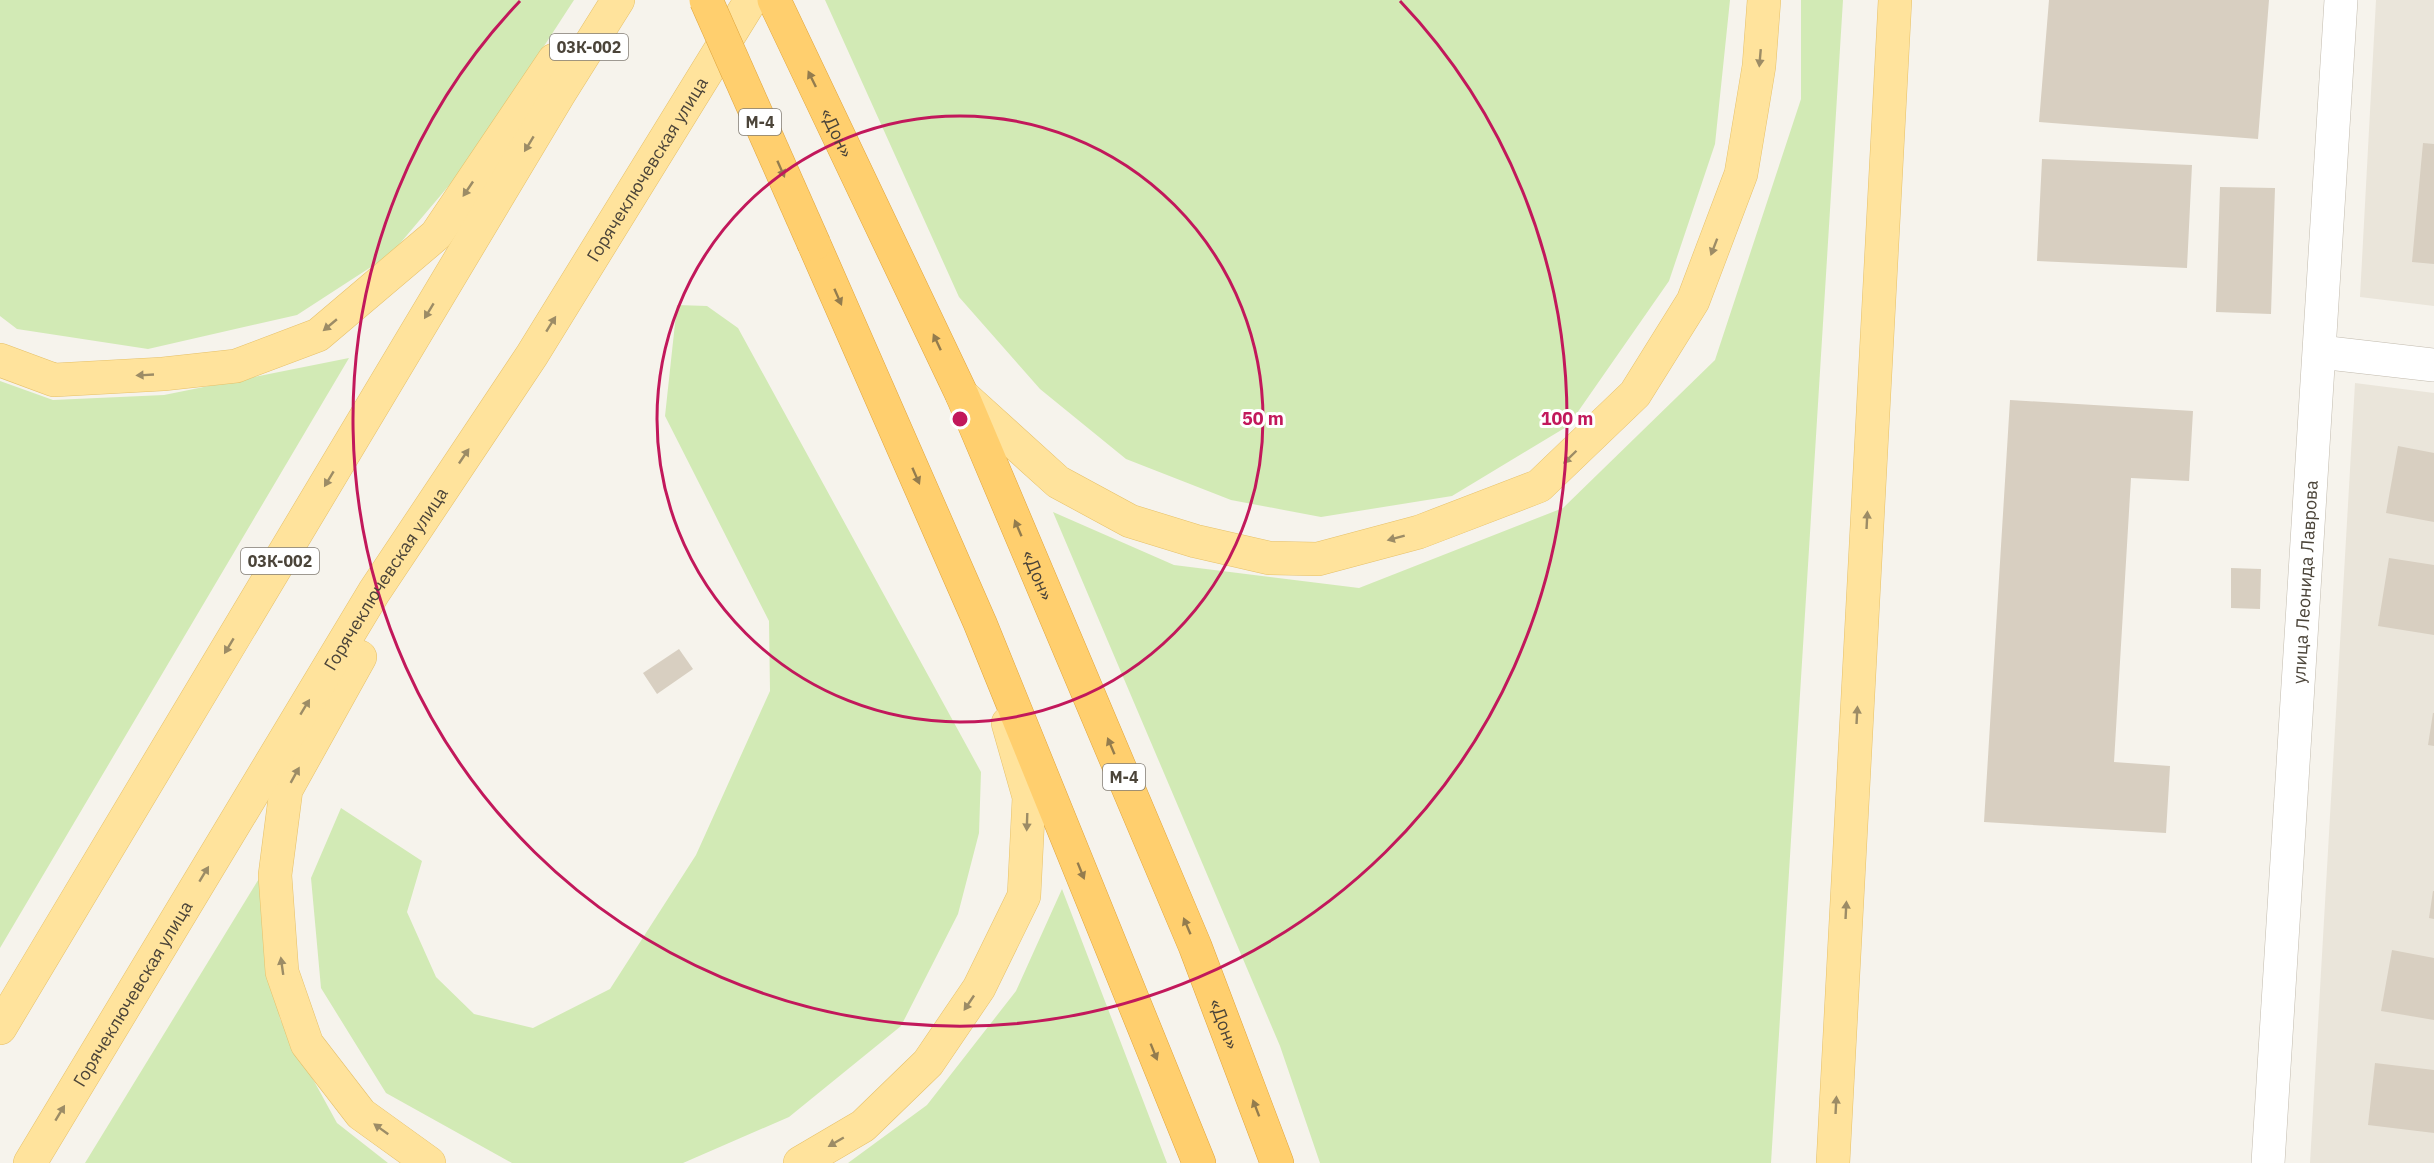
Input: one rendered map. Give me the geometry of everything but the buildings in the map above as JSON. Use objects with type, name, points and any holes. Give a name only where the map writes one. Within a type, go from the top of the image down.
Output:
[{"type":"highway","name":"М-4","points":[[706,0],[980,623],[1199,1163]]},
{"type":"highway","name":"«Дон»","points":[[772,0],[962,395],[1195,946],[1276,1163]]},
{"type":"main road","points":[[0,360],[54,380],[163,374],[236,366],[318,335],[436,235],[532,94],[592,0]]},
{"type":"main road","name":"03К-002","points":[[0,1028],[618,0]]},
{"type":"main road","name":"Горячеключевская улица","points":[[30,1163],[374,592],[532,355],[751,0]]},
{"type":"main road","points":[[570,294],[700,111],[772,0]]},
{"type":"main road","points":[[962,395],[1058,482],[1130,521],[1196,541],[1269,558],[1318,559],[1408,535],[1539,486],[1635,394],[1693,301],[1742,174],[1759,66],[1764,0]]},
{"type":"main road","points":[[1833,1163],[1895,0]]},
{"type":"main road","points":[[374,592],[375,630],[286,790],[275,875],[282,972],[307,1044],[361,1114],[429,1163]]},
{"type":"main road","points":[[800,1163],[863,1126],[928,1063],[979,988],[1024,896],[1029,796],[980,623]]},
{"type":"street","name":"улица Леонида Лаврова","points":[[2268,1163],[2341,0]]},
{"type":"street","points":[[2320,352],[2434,365]]},
{"type":"shaded area","points":[[2376,0],[2434,0],[2434,306],[2360,297]]},
{"type":"shaded area","points":[[2355,383],[2434,393],[2434,1163],[2310,1163]]},
{"type":"green space","points":[[0,0],[574,0],[468,163],[391,254],[297,315],[148,349],[17,329],[0,316]]},
{"type":"green space","points":[[825,0],[1730,0],[1715,144],[1669,281],[1568,426],[1452,496],[1321,517],[1231,500],[1126,459],[1040,389],[959,297]]},
{"type":"green space","points":[[1801,0],[1843,0],[1771,1163],[1320,1163],[1280,1046],[1053,512],[1174,565],[1359,588],[1563,508],[1715,360],[1801,99]]},
{"type":"green space","points":[[677,305],[707,306],[738,328],[981,772],[979,833],[958,914],[901,1026],[789,1117],[683,1163],[512,1163],[386,1093],[321,988],[311,878],[341,808],[422,861],[407,912],[436,977],[474,1014],[533,1028],[610,989],[696,855],[770,691],[769,621],[665,416]]},
{"type":"green space","points":[[349,358],[0,948],[0,381],[53,400],[164,395]]},
{"type":"green space","points":[[260,877],[280,1019],[337,1123],[388,1163],[85,1163]]},
{"type":"green space","points":[[1062,889],[1167,1163],[848,1163],[927,1105],[1016,991]]}]
